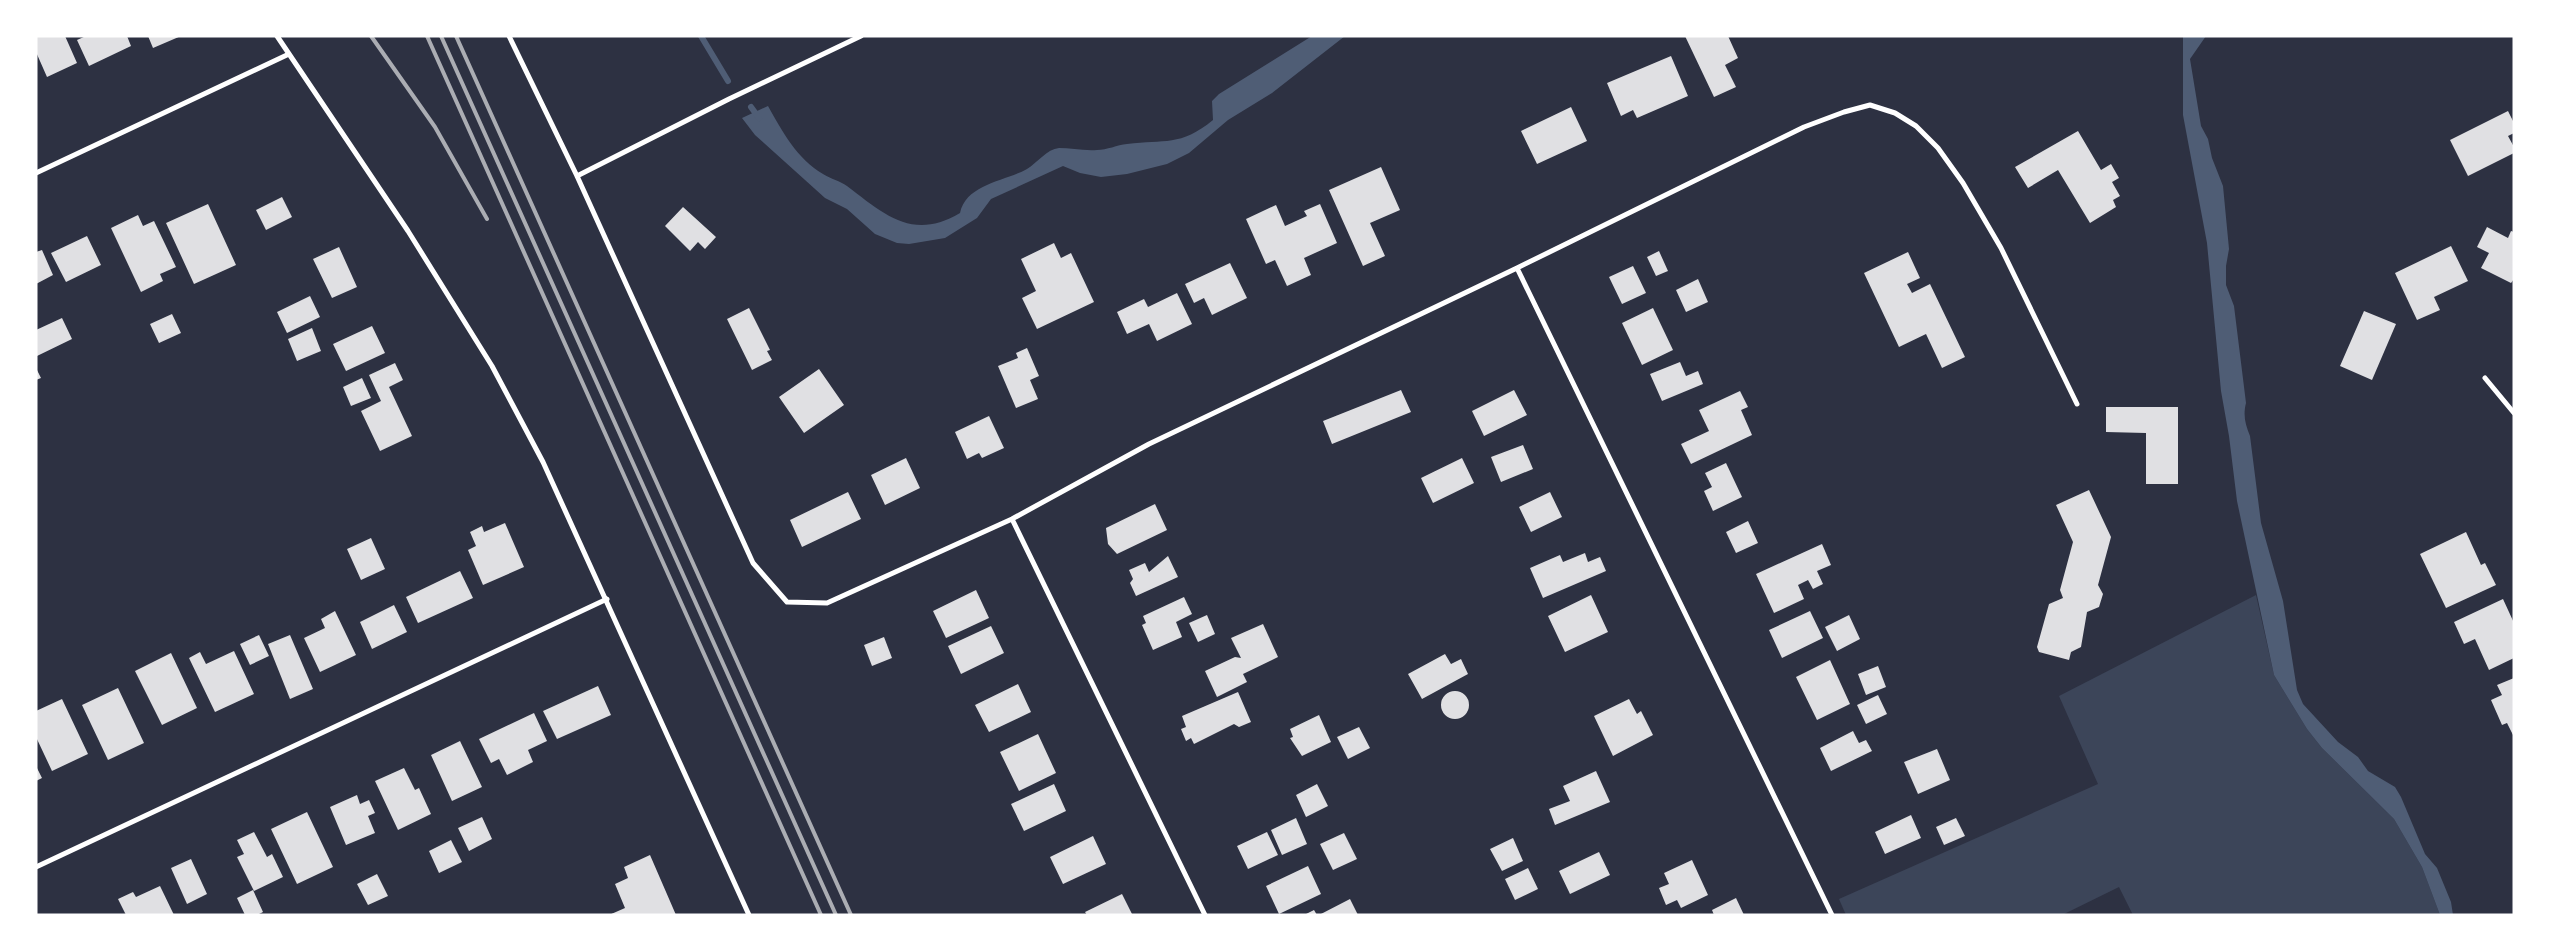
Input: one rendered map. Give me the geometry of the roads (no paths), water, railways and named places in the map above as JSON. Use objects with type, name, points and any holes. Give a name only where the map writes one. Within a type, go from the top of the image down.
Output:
[{"type":"street","points":[[277,36],[408,231],[492,366],[543,462],[607,599],[749,915]]},
{"type":"street","points":[[509,36],[577,176],[753,562],[787,602],[828,603],[1012,519],[1149,444],[1517,268],[1804,127],[1844,112],[1870,105],[1895,113],[1916,126],[1938,148],[1963,182],[2001,248],[2077,404]]},
{"type":"street","points":[[577,176],[729,99],[861,36]]},
{"type":"street","points":[[36,173],[289,54]]},
{"type":"street","points":[[1517,268],[1832,915]]},
{"type":"street","points":[[2485,378],[2514,412]]},
{"type":"street","points":[[1012,519],[1205,915]]},
{"type":"street","points":[[36,867],[607,599]]},
{"type":"waterway","points":[[701,36],[728,81]]},
{"type":"waterway","points":[[751,107],[759,118]]},
{"type":"railway","points":[[371,36],[435,127],[487,219]]},
{"type":"railway","points":[[427,36],[821,915]]},
{"type":"railway","points":[[441,36],[836,915]]},
{"type":"railway","points":[[456,36],[851,915]]}]
